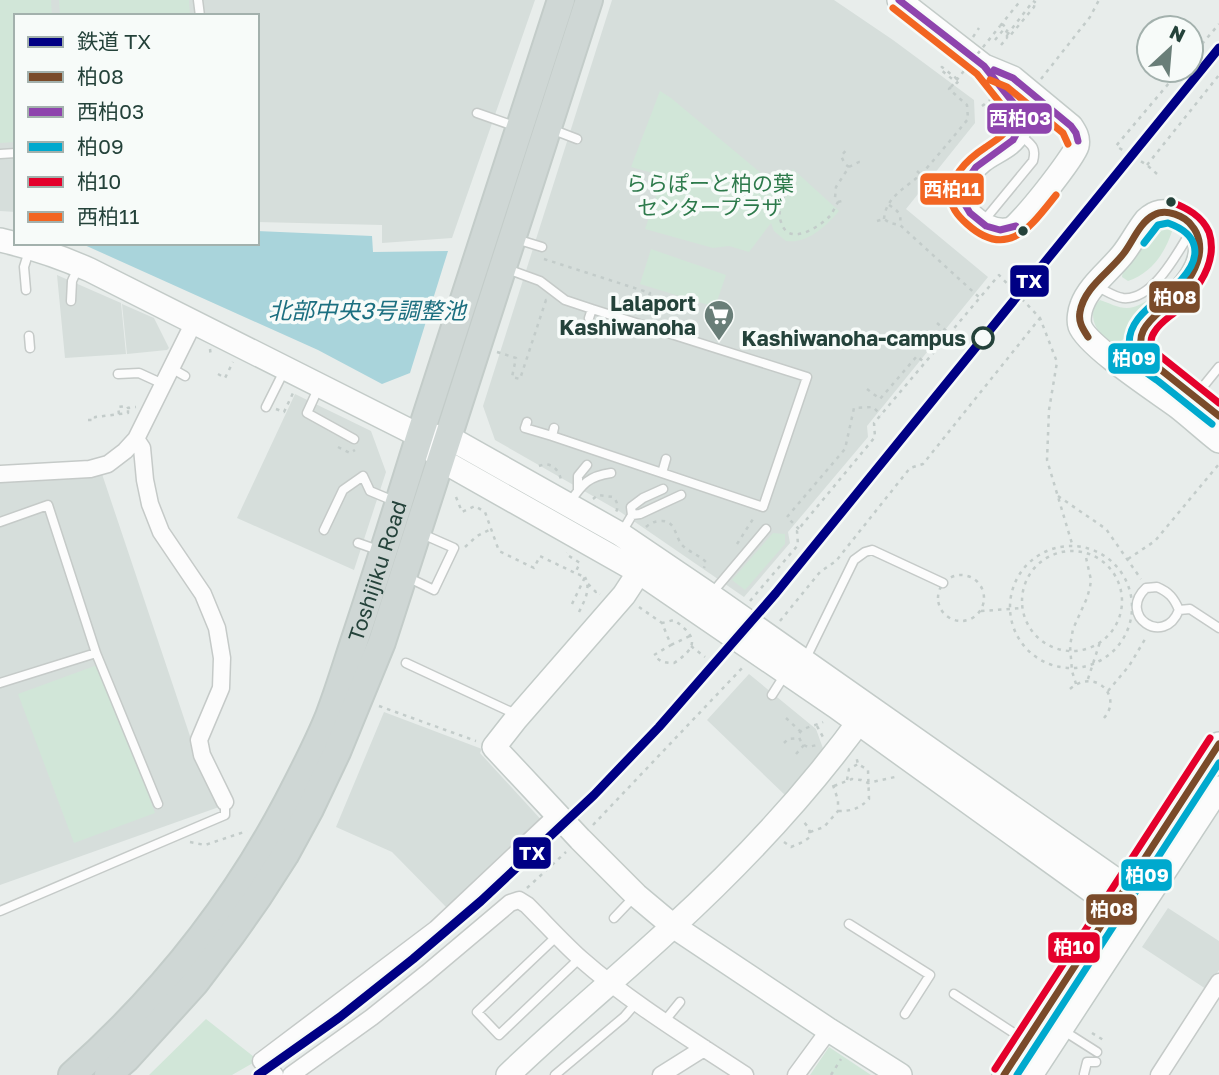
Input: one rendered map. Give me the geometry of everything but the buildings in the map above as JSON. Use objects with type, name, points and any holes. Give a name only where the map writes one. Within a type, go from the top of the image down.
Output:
[{"type":"main road","name":"Toshijiku Road","points":[[72,1075],[137,1014],[213,922],[266,841],[306,767],[329,716],[384,552],[561,0]]},
{"type":"main road","name":"Toshijiku Road","points":[[108,1075],[127,1058],[195,983],[258,897],[285,855],[337,752],[382,642],[589,0]]},
{"type":"street","points":[[900,0],[984,66],[1019,110],[1021,118],[1018,131],[1004,148],[974,169],[966,180],[961,200],[968,211],[991,229],[1008,230],[1016,226],[1069,160],[1078,141],[1071,126],[1013,78],[984,66]]},
{"type":"street","points":[[1104,351],[1116,351],[1140,335],[1150,320],[1189,286],[1201,271],[1208,247],[1194,226],[1174,214],[1160,212],[1152,215],[1082,305],[1080,326],[1104,351],[1219,441]]},
{"type":"street","points":[[37,247],[194,322],[291,378],[320,386],[444,449],[795,667],[1126,887],[1139,910]]},
{"type":"street","points":[[0,474],[90,469],[108,464],[125,451],[136,439],[163,384],[178,372],[194,322]]},
{"type":"street","points":[[1140,335],[1140,348],[1146,358],[1219,416]]},
{"type":"street","points":[[136,439],[142,448],[150,504],[161,533],[203,594],[217,628],[222,657],[220,688],[200,740],[202,755],[225,802]]},
{"type":"street","points":[[444,449],[573,497],[623,521],[795,667]]},
{"type":"street","points":[[639,572],[624,595],[494,747],[556,815],[636,895],[673,926],[829,1030],[878,1055],[900,1075]]},
{"type":"street","points":[[864,715],[1114,906],[1139,910]]},
{"type":"street","points":[[520,1068],[734,867],[787,812],[864,715]]},
{"type":"street","points":[[1004,1075],[1219,744]]},
{"type":"street","points":[[1031,1075],[1217,794]]},
{"type":"street","points":[[275,1075],[261,1061],[436,929],[556,815]]},
{"type":"street","points":[[291,1075],[372,1017],[510,904],[519,900],[580,958],[636,1003],[745,1075]]},
{"type":"street","points":[[1159,1075],[1217,979]]},
{"type":"street","points":[[796,1075],[829,1030]]},
{"type":"street","points":[[662,1075],[704,1048]]},
{"type":"lane","points":[[477,113],[520,128]]},
{"type":"lane","points":[[982,223],[1033,161],[1033,146],[1018,131],[1042,115],[1055,113]]},
{"type":"lane","points":[[549,128],[577,139]]},
{"type":"lane","points":[[1095,286],[1121,298],[1132,298],[1143,293],[1164,272],[1194,226]]},
{"type":"lane","points":[[513,238],[542,247]]},
{"type":"lane","points":[[26,290],[24,267],[37,247]]},
{"type":"lane","points":[[71,301],[72,281],[79,265]]},
{"type":"lane","points":[[503,268],[540,281],[561,304],[592,309],[627,324],[640,323],[704,348],[807,377],[763,507],[553,432],[525,428],[527,422]]},
{"type":"lane","points":[[589,318],[592,309]]},
{"type":"lane","points":[[658,340],[661,330]]},
{"type":"lane","points":[[30,336],[30,348]]},
{"type":"lane","points":[[1195,397],[1219,366]]},
{"type":"lane","points":[[118,374],[139,373],[163,384]]},
{"type":"lane","points":[[270,408],[291,378]]},
{"type":"lane","points":[[320,386],[307,413],[354,439]]},
{"type":"lane","points":[[662,473],[666,459]]},
{"type":"lane","points":[[573,497],[578,477],[587,465]]},
{"type":"lane","points":[[573,497],[588,479],[611,473]]},
{"type":"lane","points":[[324,530],[342,490],[363,476],[370,491],[400,503]]},
{"type":"lane","points":[[623,521],[631,507],[663,489]]},
{"type":"lane","points":[[623,521],[681,495]]},
{"type":"lane","points":[[0,522],[48,505],[96,653],[158,804]]},
{"type":"lane","points":[[710,595],[766,529]]},
{"type":"lane","points":[[403,576],[434,590],[454,548],[418,532]]},
{"type":"lane","points":[[358,543],[384,552]]},
{"type":"lane","points":[[772,695],[795,667],[854,559],[872,550],[943,583]]},
{"type":"lane","points":[[1157,587],[1174,598],[1179,610],[1173,622],[1164,627],[1151,626],[1140,618],[1137,612],[1138,598],[1146,588],[1157,587]]},
{"type":"lane","points":[[1179,610],[1190,609],[1219,628]]},
{"type":"lane","points":[[0,683],[96,653]]},
{"type":"lane","points":[[406,663],[509,711],[516,719]]},
{"type":"lane","points":[[0,911],[225,815],[225,802]]},
{"type":"lane","points":[[614,918],[636,895]]},
{"type":"lane","points":[[849,924],[930,975],[905,1014]]},
{"type":"lane","points":[[557,936],[477,1012],[499,1035],[580,958]]},
{"type":"lane","points":[[954,994],[1026,1040]]},
{"type":"lane","points":[[663,1023],[680,1002]]},
{"type":"lane","points":[[555,1075],[624,1017],[636,1003]]},
{"type":"lane","points":[[1062,1029],[1097,1052]]},
{"type":"lane","points":[[1084,1074],[1087,1062],[1096,1062]]},
{"type":"path","points":[[884,219],[885,211],[896,194],[924,171],[968,119],[967,105],[948,89],[959,79],[1021,0]]},
{"type":"path","points":[[1041,79],[1090,17],[1099,0]]},
{"type":"path","points":[[995,40],[1005,33],[1033,1]]},
{"type":"path","points":[[1205,40],[1219,24]]},
{"type":"path","points":[[1001,25],[1008,29],[1001,45]]},
{"type":"path","points":[[942,67],[959,79],[957,83],[940,69],[942,67]]},
{"type":"path","points":[[1147,165],[1219,75]]},
{"type":"path","points":[[1157,174],[1116,146],[1168,84]]},
{"type":"path","points":[[848,148],[841,156],[849,167]]},
{"type":"path","points":[[838,202],[835,198],[836,187],[849,167],[863,162]]},
{"type":"path","points":[[918,171],[931,184]]},
{"type":"path","points":[[785,195],[780,206],[781,224],[785,232],[792,235],[801,234],[829,217],[838,202],[846,200]]},
{"type":"path","points":[[889,205],[898,212],[900,225]]},
{"type":"path","points":[[877,221],[884,219],[900,225],[980,298]]},
{"type":"path","points":[[540,257],[650,293],[640,323]]},
{"type":"path","points":[[749,603],[798,545],[797,531],[875,438],[874,423],[999,275],[1040,318],[1058,362],[1049,410],[1046,460],[1073,547]]},
{"type":"path","points":[[1008,314],[1021,297]]},
{"type":"path","points":[[497,352],[516,358],[512,377],[520,379],[546,300],[561,304]]},
{"type":"path","points":[[671,325],[672,313]]},
{"type":"path","points":[[778,624],[820,572],[836,561],[910,468],[923,464],[1040,318]]},
{"type":"path","points":[[937,323],[950,334]]},
{"type":"path","points":[[209,351],[211,358]]},
{"type":"path","points":[[218,374],[225,378],[236,356]]},
{"type":"path","points":[[867,389],[880,399],[917,356],[925,363]]},
{"type":"path","points":[[270,408],[284,412],[291,378]]},
{"type":"path","points":[[119,414],[118,407],[136,407],[139,402]]},
{"type":"path","points":[[799,529],[787,517],[845,449],[854,408],[873,407],[881,415]]},
{"type":"path","points":[[88,420],[128,413],[128,408]]},
{"type":"path","points":[[536,467],[544,464],[553,466],[559,471],[561,480]]},
{"type":"path","points":[[1128,559],[1155,541],[1219,464]]},
{"type":"path","points":[[593,499],[598,495],[613,497],[623,521]]},
{"type":"path","points":[[1057,496],[1106,529],[1146,588]]},
{"type":"path","points":[[456,497],[462,512],[475,506],[485,512],[499,551],[534,568],[540,556],[585,577],[601,597]]},
{"type":"path","points":[[732,552],[752,519]]},
{"type":"path","points":[[643,530],[650,523],[664,520],[671,524],[683,546],[706,562],[703,571]]},
{"type":"path","points":[[454,548],[463,552],[477,536],[491,529]]},
{"type":"path","points":[[1073,547],[1093,550],[1105,556],[1124,577],[1132,603],[1128,630],[1112,652],[1093,664],[1072,667],[1052,665],[1030,652],[1016,632],[1010,609],[1015,583],[1030,563],[1052,549],[1073,547]]},
{"type":"path","points":[[569,549],[566,554],[580,563],[575,573]]},
{"type":"path","points":[[1069,551],[1085,552],[1099,559],[1111,570],[1119,583],[1122,599],[1114,630],[1088,648],[1071,650],[1055,648],[1041,640],[1030,627],[1023,608],[1023,594],[1028,578],[1038,564],[1052,555],[1069,551]]},
{"type":"path","points":[[1076,684],[1072,667],[1071,637],[1090,587],[1085,552]]},
{"type":"path","points":[[956,575],[971,577],[977,581],[984,594],[980,611],[963,621],[948,617],[939,605],[939,590],[943,583],[956,575]]},
{"type":"path","points":[[572,604],[585,577]]},
{"type":"path","points":[[579,612],[589,584]]},
{"type":"path","points":[[630,601],[662,622],[671,645]]},
{"type":"path","points":[[980,611],[1023,608]]},
{"type":"path","points":[[662,622],[674,620],[685,628],[691,636],[691,646],[689,652],[674,663],[659,660],[654,655],[691,636]]},
{"type":"path","points":[[1108,691],[1140,651],[1151,626]]},
{"type":"path","points":[[1087,681],[1100,642]]},
{"type":"path","points":[[691,646],[705,657]]},
{"type":"path","points":[[519,900],[524,891],[580,839],[745,665]]},
{"type":"path","points":[[1070,689],[1087,681],[1098,682],[1108,691],[1110,708],[1101,720]]},
{"type":"path","points":[[379,706],[483,744]]},
{"type":"path","points":[[786,718],[801,732]]},
{"type":"path","points":[[799,738],[801,732],[809,726],[817,726],[823,722]]},
{"type":"path","points":[[799,738],[804,745],[812,747],[822,741],[822,733],[817,726]]},
{"type":"path","points":[[784,743],[788,739],[799,738]]},
{"type":"path","points":[[796,754],[804,745]]},
{"type":"path","points":[[838,811],[860,808],[869,799],[868,770],[858,764],[855,748]]},
{"type":"path","points":[[847,780],[849,769],[858,764]]},
{"type":"path","points":[[834,786],[847,780],[868,783],[895,777],[898,773]]},
{"type":"path","points":[[810,832],[824,828],[838,811],[834,786],[829,780]]},
{"type":"path","points":[[779,838],[791,846],[810,836],[809,828],[798,816]]},
{"type":"path","points":[[170,837],[205,845],[253,829]]},
{"type":"path","points":[[1092,1033],[1105,1041]]},
{"type":"path","points":[[831,1075],[843,1055]]},
{"type":"shaded area","points":[[0,0],[535,0],[452,238],[382,243],[382,225],[259,222],[259,14],[14,14],[14,212],[0,211]]},
{"type":"shaded area","name":"Lalaport Kashiwanoha","points":[[612,0],[834,0],[974,100],[975,123],[906,209],[988,277],[867,426],[868,437],[788,532],[790,543],[744,597],[619,511],[495,440],[483,406]]},
{"type":"shaded area","points":[[57,275],[121,303],[126,354],[65,358]]},
{"type":"shaded area","points":[[122,304],[154,318],[169,348],[127,354]]},
{"type":"shaded area","points":[[295,394],[371,431],[386,472],[354,570],[237,518]]},
{"type":"shaded area","points":[[102,474],[192,742],[219,807],[0,885],[0,481]]},
{"type":"shaded area","points":[[749,674],[816,729],[825,754],[786,796],[707,720]]},
{"type":"shaded area","points":[[384,712],[482,749],[480,753],[545,824],[449,910],[392,852],[336,827]]},
{"type":"shaded area","points":[[1168,908],[1219,941],[1219,970],[1206,989],[1142,947]]},
{"type":"green space","points":[[0,0],[51,0],[52,14],[14,14],[14,142],[0,143]]},
{"type":"green space","points":[[59,0],[189,0],[190,14],[60,14]]},
{"type":"green space","name":"ららぽーと柏の葉 センタープラザ","points":[[660,91],[781,187],[793,169],[839,211],[816,233],[802,240],[786,241],[774,231],[771,223],[749,252],[729,246],[713,248],[645,229],[663,176],[631,167]]},
{"type":"green space","points":[[1164,225],[1173,228],[1157,260],[1137,277],[1128,281],[1122,277],[1126,266],[1158,228]]},
{"type":"green space","points":[[1195,247],[1166,296],[1138,317],[1130,334],[1117,344],[1099,332],[1093,312],[1100,300],[1124,308],[1143,303],[1170,283]]},
{"type":"green space","points":[[651,249],[726,275],[715,307],[640,284]]},
{"type":"green space","points":[[773,533],[785,534],[785,544],[745,590],[732,580]]},
{"type":"green space","points":[[100,664],[155,813],[74,843],[18,694]]},
{"type":"green space","points":[[206,1019],[258,1060],[232,1075],[149,1075]]},
{"type":"green space","points":[[829,1047],[871,1075],[810,1075]]},
{"type":"water","name":"北部中央3号調整池","points":[[259,231],[372,236],[373,252],[448,251],[410,373],[382,384],[318,350],[84,245],[259,245]]},
{"type":"rail line","name":"TX","points":[[258,1075],[340,1017],[481,901],[594,795],[659,727],[776,593],[1219,48]]},
{"type":"transit line","name":"西柏03","points":[[899,0],[984,66],[1019,110],[1020,127],[1013,140],[976,167],[964,185],[962,196],[970,213],[986,226],[1000,230],[1016,226]]},
{"type":"transit line","name":"西柏11","points":[[893,8],[977,74],[1009,114],[1005,133],[973,156],[957,175],[951,198],[958,215],[982,235],[1007,239],[1028,228],[1056,195]]},
{"type":"transit line","name":"西柏03","points":[[994,70],[1013,78],[1071,126],[1078,141]]},
{"type":"transit line","name":"西柏11","points":[[990,80],[1007,87],[1063,133],[1068,144]]},
{"type":"transit line","name":"柏10","points":[[1171,202],[1202,221],[1209,232],[1211,255],[1198,286],[1157,328],[1151,338],[1152,345],[1154,351],[1219,403]]},
{"type":"transit line","name":"柏08","points":[[1088,337],[1081,325],[1082,303],[1092,287],[1124,253],[1141,227],[1149,218],[1164,212],[1185,219],[1198,236],[1200,248],[1197,263],[1180,291],[1146,326],[1142,333],[1142,348],[1146,358],[1219,416]]},
{"type":"transit line","name":"柏09","points":[[1144,243],[1158,225],[1168,223],[1186,233],[1192,240],[1195,254],[1193,263],[1181,280],[1138,318],[1129,338],[1131,352],[1141,369],[1212,424]]},
{"type":"transit line","name":"柏10","points":[[995,1069],[1210,738]]},
{"type":"transit line","name":"柏08","points":[[1004,1075],[1219,744]]},
{"type":"transit line","name":"柏09","points":[[1017,1075],[1219,763]]},
{"type":"place","name":"Kashiwanoha-campus","points":[[983,338]]},
{"type":"place","name":"Lalaport Kashiwanoha","points":[[719,342]]}]
